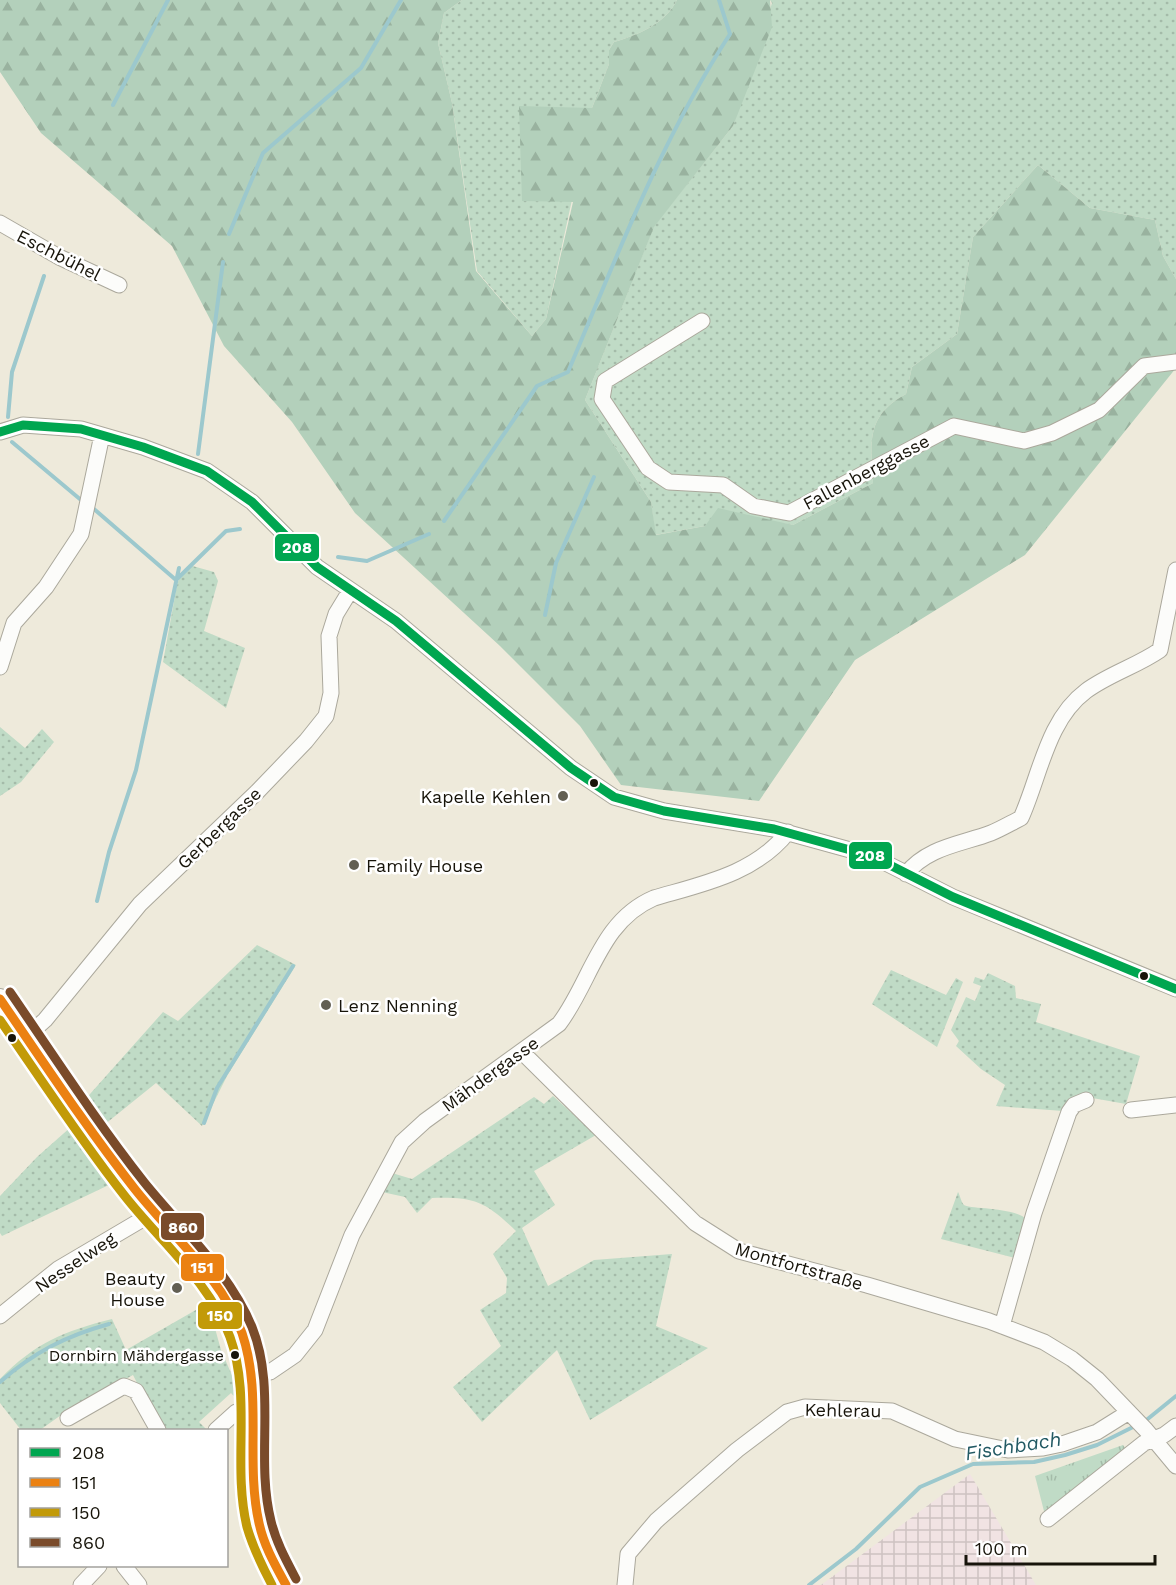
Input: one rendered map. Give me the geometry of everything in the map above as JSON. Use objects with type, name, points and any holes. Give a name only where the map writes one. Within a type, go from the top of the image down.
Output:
[{"type":"main road","points":[[3,1009],[26,1037],[153,1213],[226,1300],[242,1333],[252,1376],[254,1408],[252,1481],[256,1517],[270,1559],[286,1585]]},
{"type":"street","name":"Eschbühel","points":[[0,224],[59,257],[119,285]]},
{"type":"street","name":"Fallenberggasse","points":[[702,321],[605,381],[602,399],[648,468],[669,482],[723,485],[753,507],[789,513],[954,426],[1024,441],[1052,433],[1099,410],[1144,366],[1176,362]]},
{"type":"street","points":[[0,432],[23,425],[81,429],[207,471],[252,502],[293,546],[350,591],[396,621],[571,768],[602,791],[632,804],[788,832],[872,856],[906,874],[1087,954],[1176,989]]},
{"type":"street","points":[[0,667],[10,629],[46,587],[81,534],[102,435]]},
{"type":"street","points":[[906,874],[913,865],[940,850],[991,833],[1021,818],[1055,728],[1065,711],[1086,692],[1160,650],[1176,570]]},
{"type":"street","name":"Gerbergasse","points":[[26,1037],[45,1020],[140,904],[257,792],[306,741],[326,716],[331,693],[329,636],[336,614],[350,591]]},
{"type":"street","name":"Mähdergasse","points":[[252,1376],[270,1372],[295,1355],[315,1330],[352,1235],[402,1142],[425,1121],[559,1024],[567,1013],[599,949],[625,916],[642,903],[654,898],[734,873],[764,856],[788,832]]},
{"type":"street","name":"Montfortstraße","points":[[522,1053],[695,1223],[717,1239],[739,1251],[867,1285],[1002,1326],[1044,1342],[1072,1359],[1131,1413],[1176,1466]]},
{"type":"street","points":[[1002,1326],[1031,1222],[1069,1112],[1074,1105],[1086,1100]]},
{"type":"street","points":[[1131,1110],[1176,1105]]},
{"type":"street","name":"Nesselweg","points":[[0,1316],[58,1269],[153,1213]]},
{"type":"street","points":[[68,1418],[124,1386],[136,1391],[157,1429]]},
{"type":"street","name":"Kehlerau","points":[[625,1585],[628,1554],[656,1521],[786,1412],[805,1407],[892,1411],[955,1439],[990,1449],[1008,1450],[1043,1448],[1062,1444],[1097,1432],[1131,1413]]},
{"type":"street","points":[[218,1429],[236,1412],[254,1408]]},
{"type":"street","points":[[1048,1518],[1144,1443],[1150,1435],[1176,1426]]},
{"type":"street","points":[[81,1585],[98,1567]]},
{"type":"street","points":[[125,1567],[139,1585]]},
{"type":"shaded area","points":[[970,1474],[1036,1585],[821,1585]]},
{"type":"green space","points":[[0,0],[462,0],[444,13],[438,43],[452,103],[476,271],[532,336],[546,319],[573,202],[522,201],[519,106],[592,108],[609,64],[609,50],[614,42],[641,32],[658,22],[677,0],[770,0],[772,27],[733,126],[654,227],[585,400],[651,502],[656,535],[705,526],[718,508],[793,525],[873,483],[872,443],[877,421],[883,412],[906,394],[912,367],[957,334],[973,237],[1038,165],[1090,208],[1155,220],[1163,256],[1176,279],[1176,368],[1025,555],[855,660],[759,801],[621,785],[580,726],[500,646],[355,513],[292,422],[224,346],[172,246],[41,133],[0,72]]},
{"type":"green space","points":[[462,0],[677,0],[658,22],[641,32],[614,42],[609,50],[609,64],[592,108],[546,319],[532,336],[477,271],[452,103],[438,43],[444,13]]},
{"type":"green space","points":[[770,0],[1176,0],[1176,279],[1163,256],[1155,220],[1090,208],[1038,165],[973,237],[957,334],[912,367],[906,394],[883,412],[877,421],[872,443],[873,483],[793,525],[768,521],[705,526],[655,535],[651,502],[585,400],[654,226],[733,126],[772,3]]},
{"type":"green space","points":[[189,565],[214,572],[218,581],[204,631],[245,648],[226,708],[163,662],[177,585],[180,576]]},
{"type":"green space","points":[[0,727],[25,748],[42,729],[54,742],[21,782],[0,796]]},
{"type":"green space","points":[[257,945],[296,965],[227,1076],[202,1126],[156,1083],[99,1129],[82,1103],[163,1012],[178,1021]]},
{"type":"green space","points":[[891,970],[946,995],[956,978],[963,982],[937,1047],[872,1004]]},
{"type":"green space","points":[[988,973],[1015,986],[1016,998],[1041,1004],[1036,1022],[1140,1056],[1126,1104],[1081,1096],[1063,1111],[996,1106],[1005,1085],[981,1069],[956,1046],[959,1041],[951,1030],[966,997],[975,1001],[981,986],[973,983],[975,977],[984,980]]},
{"type":"green space","points":[[553,1096],[596,1135],[534,1171],[555,1205],[522,1228],[548,1286],[594,1260],[672,1254],[656,1326],[708,1348],[590,1420],[557,1350],[482,1422],[453,1387],[501,1346],[480,1310],[506,1293],[507,1278],[493,1254],[516,1231],[487,1207],[469,1200],[432,1198],[417,1213],[405,1197],[382,1192],[392,1173],[412,1179],[534,1097],[544,1104]]},
{"type":"green space","points":[[72,1126],[113,1183],[2,1236],[0,1233],[0,1196],[37,1157]]},
{"type":"green space","points":[[958,1192],[964,1205],[1001,1210],[1019,1214],[1025,1218],[1015,1258],[941,1239]]},
{"type":"green space","points":[[208,1303],[221,1350],[241,1396],[237,1399],[231,1393],[199,1422],[206,1429],[160,1429],[133,1375],[71,1408],[41,1429],[20,1429],[0,1403],[0,1379],[38,1347],[79,1328],[112,1319],[126,1350]]},
{"type":"green space","points":[[1123,1445],[1128,1452],[1045,1515],[1035,1476]]},
{"type":"waterway","points":[[113,105],[168,0]]},
{"type":"waterway","points":[[229,234],[263,153],[361,68],[401,0]]},
{"type":"waterway","points":[[444,521],[537,386],[568,372],[661,157],[682,115],[730,34],[719,0]]},
{"type":"waterway","points":[[198,454],[223,262]]},
{"type":"waterway","points":[[8,417],[12,372],[44,276]]},
{"type":"waterway","points":[[12,442],[81,500]]},
{"type":"waterway","points":[[545,615],[556,563],[594,477]]},
{"type":"waterway","points":[[94,509],[176,580],[226,531],[240,529]]},
{"type":"waterway","points":[[338,557],[367,561],[429,534]]},
{"type":"waterway","points":[[97,901],[109,852],[136,770],[179,568]]},
{"type":"waterway","points":[[204,1123],[217,1088],[293,966]]},
{"type":"waterway","points":[[0,1382],[25,1362],[51,1346],[109,1324]]},
{"type":"waterway","name":"Fischbach","points":[[1144,1422],[1176,1396]]},
{"type":"waterway","name":"Fischbach","points":[[809,1585],[856,1549],[920,1487],[973,1464],[1034,1462],[1065,1455],[1097,1445],[1137,1425]]},
{"type":"transit line","name":"208","points":[[0,432],[23,425],[81,429],[143,447],[207,471],[252,502],[317,567],[396,621],[571,768],[614,797],[664,811],[774,829],[872,856],[953,897],[1176,989]]},
{"type":"transit line","name":"860","points":[[10,992],[109,1136],[231,1287],[252,1327],[263,1375],[265,1473],[271,1521],[278,1544],[296,1579]]},
{"type":"transit line","name":"151","points":[[0,999],[116,1165],[209,1275],[233,1313],[242,1333],[252,1380],[253,1475],[259,1523],[267,1547],[286,1585]]},
{"type":"transit line","name":"150","points":[[0,1020],[76,1131],[138,1212],[183,1262],[221,1317],[230,1337],[240,1384],[241,1479],[247,1527],[272,1585]]},
{"type":"place","name":"Kapelle Kehlen","points":[[563,796]]},
{"type":"place","name":"Family House","points":[[354,865]]},
{"type":"place","name":"Lenz Nenning","points":[[326,1005]]},
{"type":"place","name":"Beauty House","points":[[177,1288]]},
{"type":"place","name":"Dornbirn Mähdergasse","points":[[235,1355]]}]
